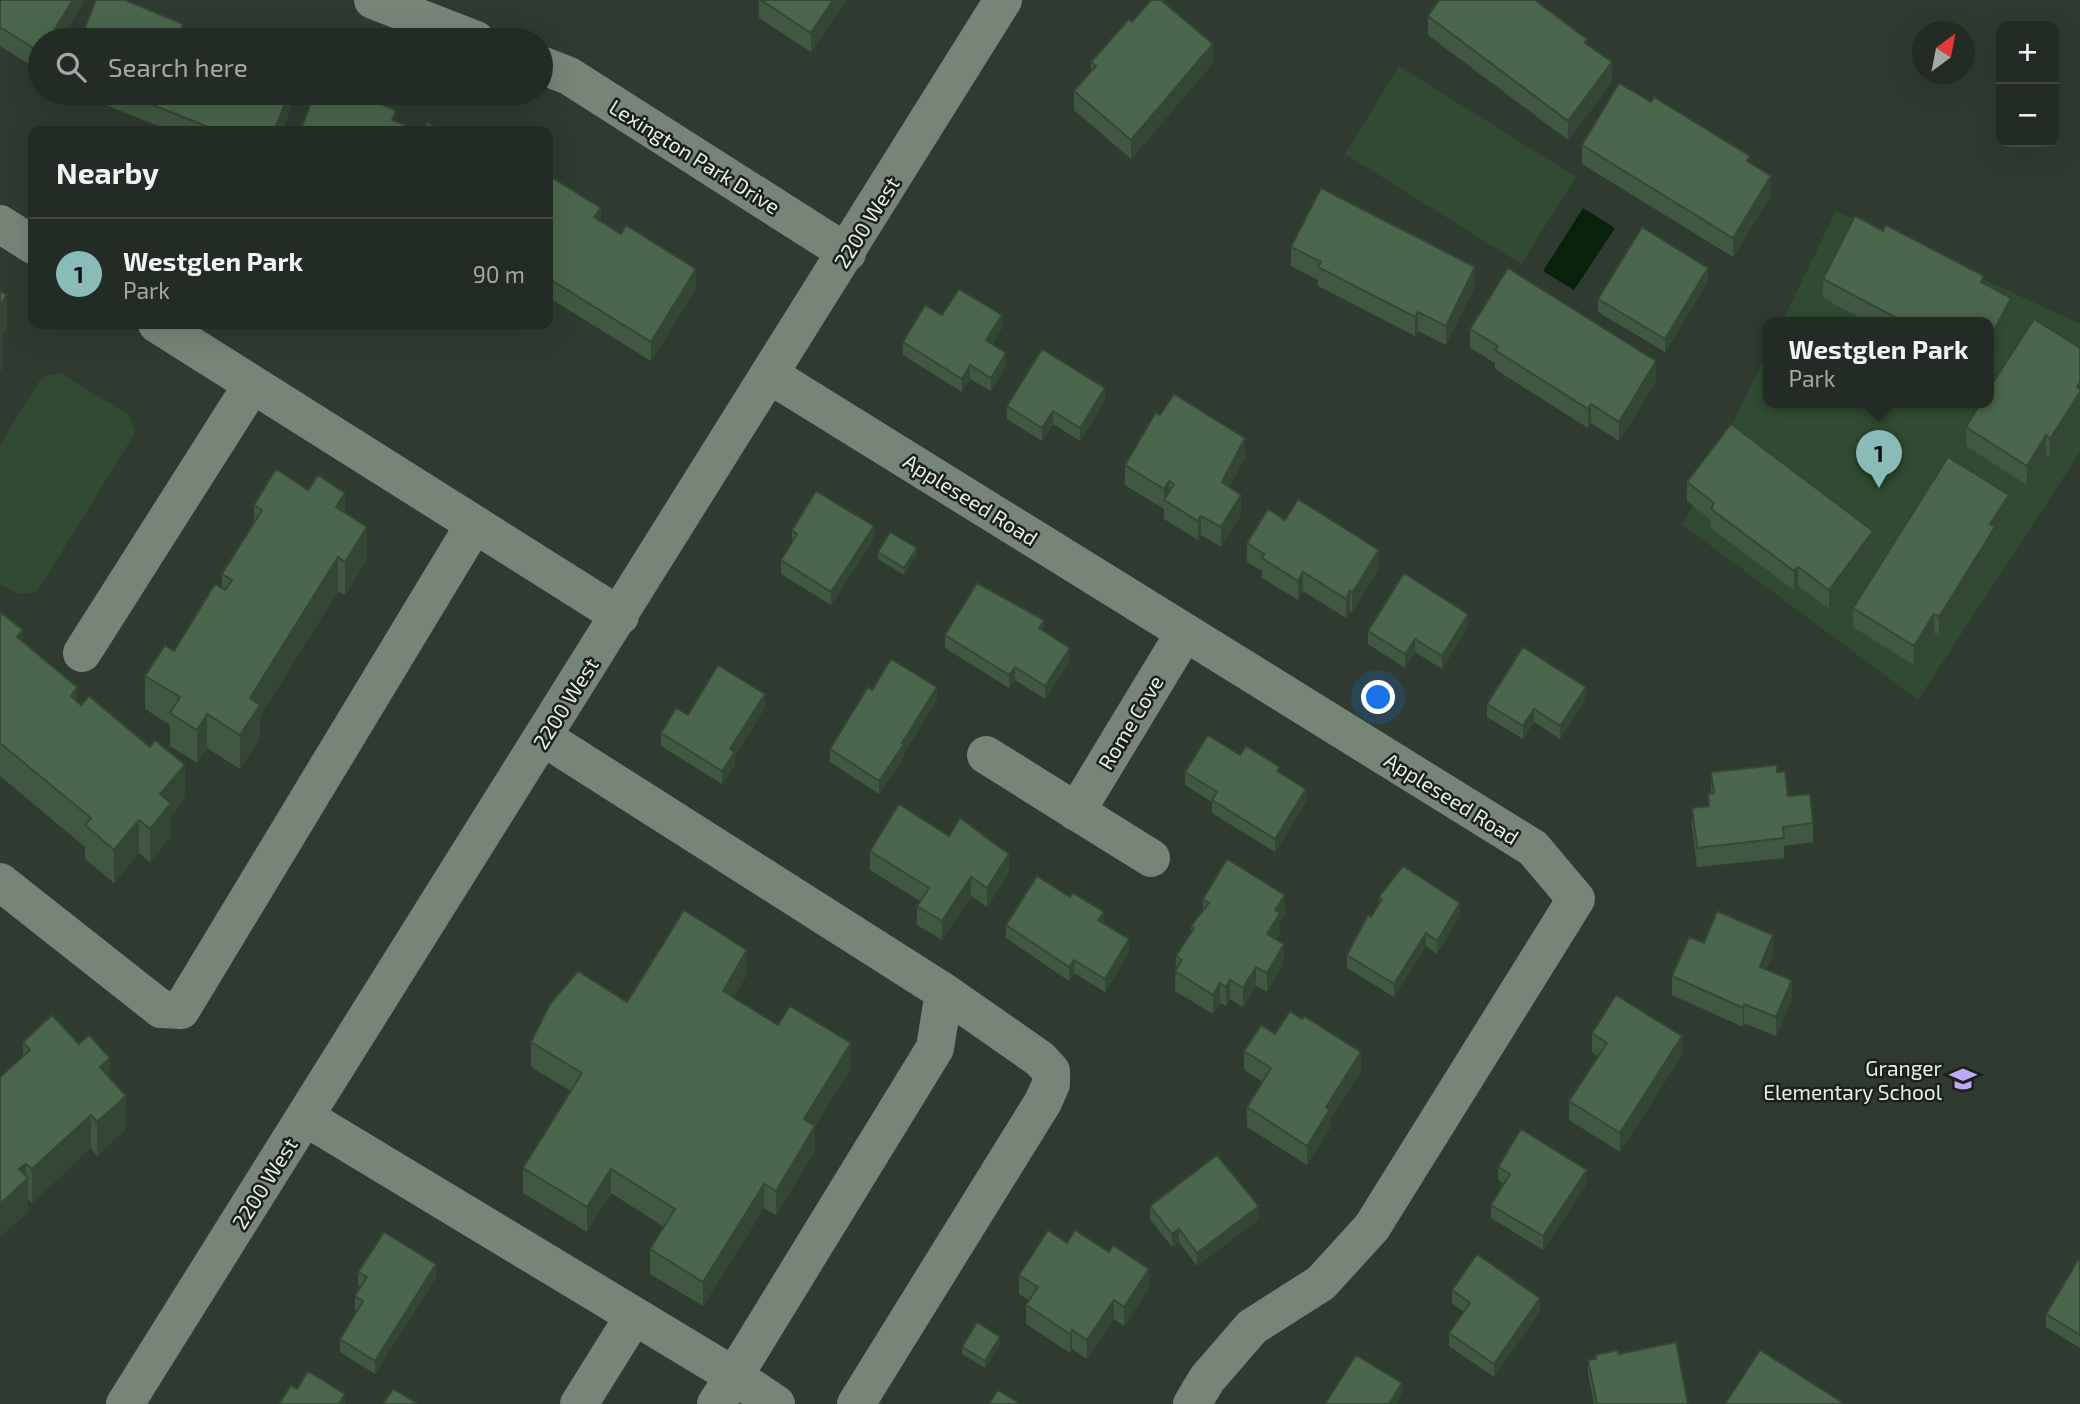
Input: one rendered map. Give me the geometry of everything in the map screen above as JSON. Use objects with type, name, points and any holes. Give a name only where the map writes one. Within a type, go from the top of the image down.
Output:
[{"type":"street","points":[[373,0],[445,28]]},
{"type":"street","name":"2200 West","points":[[125,1404],[1003,0]]},
{"type":"street","name":"Lexington Park Drive","points":[[553,70],[569,76],[847,253]]},
{"type":"street","points":[[0,223],[28,242]]},
{"type":"street","points":[[164,329],[620,616]]},
{"type":"street","name":"Appleseed Road","points":[[770,375],[1533,848],[1576,899],[1371,1227],[1321,1283],[1252,1327],[1207,1379],[1192,1404]]},
{"type":"street","points":[[82,653],[253,385]]},
{"type":"street","points":[[4,894],[161,1009],[181,1010],[474,525]]},
{"type":"street","name":"Rome Cove","points":[[1076,811],[1185,632]]},
{"type":"street","points":[[543,737],[944,992],[1040,1059],[1051,1071],[1051,1083],[1036,1114],[856,1404]]},
{"type":"street","points":[[986,755],[1151,858]]},
{"type":"street","points":[[725,1390],[935,1048],[944,992]]},
{"type":"street","points":[[305,1117],[634,1316],[725,1390],[776,1404]]},
{"type":"street","points":[[579,1404],[634,1316]]},
{"type":"shaded area","points":[[1399,66],[1576,177],[1521,264],[1345,154]]},
{"type":"shaded area","points":[[1583,208],[1615,228],[1574,290],[1543,271]]},
{"type":"shaded area","points":[[1836,211],[2080,324],[2080,452],[1918,700],[1683,525],[1763,361],[1763,408],[1994,408],[1994,317],[1784,317]]},
{"type":"shaded area","points":[[60,373],[129,415],[135,433],[37,592],[17,594],[0,584],[0,445],[42,377]]},
{"type":"building","points":[[0,0],[73,0],[56,28],[28,28],[28,44],[0,27]]},
{"type":"building","points":[[96,0],[125,0],[183,24],[182,28],[85,28]]},
{"type":"building","points":[[761,0],[833,0],[811,33]]},
{"type":"building","points":[[1151,0],[1161,0],[1213,44],[1131,140],[1074,91],[1096,66],[1091,62],[1129,19],[1132,22]]},
{"type":"building","points":[[1439,0],[1535,0],[1587,39],[1585,43],[1612,62],[1568,121],[1428,16]]},
{"type":"building","points":[[1619,83],[1651,102],[1654,97],[1750,156],[1747,161],[1771,176],[1733,238],[1582,145]]},
{"type":"building","points":[[153,105],[284,105],[276,126],[206,126]]},
{"type":"building","points":[[310,105],[383,105],[396,110],[392,120],[407,126],[302,126]]},
{"type":"building","points":[[553,178],[601,208],[594,217],[621,234],[626,225],[696,269],[651,342],[553,281]]},
{"type":"building","points":[[1321,188],[1475,267],[1446,326],[1418,312],[1415,317],[1318,267],[1321,262],[1291,247]]},
{"type":"building","points":[[1855,216],[1883,231],[1886,225],[1984,276],[1981,282],[2011,298],[1994,330],[1994,317],[1895,317],[1823,279]]},
{"type":"building","points":[[1642,227],[1708,268],[1665,339],[1598,299]]},
{"type":"building","points":[[1508,268],[1656,361],[1619,422],[1591,404],[1588,409],[1495,350],[1498,346],[1470,329]]},
{"type":"building","points":[[959,289],[1002,315],[986,340],[1006,353],[991,378],[970,365],[962,379],[903,342],[925,305],[942,315]]},
{"type":"building","points":[[0,291],[7,295],[0,305]]},
{"type":"building","points":[[2034,319],[2080,348],[2080,382],[2077,387],[2080,392],[2050,439],[2046,435],[2027,466],[1966,427],[1977,408],[1994,408],[1994,381]]},
{"type":"building","points":[[1042,349],[1105,388],[1080,428],[1053,411],[1042,428],[1007,406]]},
{"type":"building","points":[[1174,394],[1245,438],[1222,482],[1241,495],[1221,527],[1201,516],[1198,521],[1164,500],[1174,484],[1169,481],[1164,489],[1125,465],[1156,412],[1160,415]]},
{"type":"building","points":[[1731,424],[1873,531],[1829,590],[1798,567],[1794,571],[1711,509],[1714,503],[1687,482]]},
{"type":"building","points":[[1948,457],[2009,495],[1990,524],[1995,527],[1939,617],[1934,614],[1914,646],[1853,608]]},
{"type":"building","points":[[276,469],[308,490],[318,475],[345,493],[336,507],[367,527],[345,562],[338,557],[250,698],[260,705],[240,735],[207,714],[197,730],[170,713],[180,697],[145,676],[165,645],[174,651],[215,584],[225,590],[232,580],[222,574],[262,510],[254,505]]},
{"type":"building","points":[[816,491],[874,526],[831,592],[781,560],[797,534],[792,530]]},
{"type":"building","points":[[1298,499],[1379,550],[1346,599],[1303,572],[1298,581],[1262,558],[1264,554],[1247,543],[1268,509],[1285,520]]},
{"type":"building","points":[[890,532],[917,548],[904,568],[878,552]]},
{"type":"building","points":[[1404,573],[1468,614],[1442,656],[1415,639],[1405,654],[1368,631]]},
{"type":"building","points":[[977,583],[1044,620],[1039,628],[1070,648],[1045,686],[1015,667],[1009,675],[945,635]]},
{"type":"building","points":[[0,612],[23,630],[17,637],[77,687],[71,696],[81,705],[89,696],[150,747],[155,740],[185,765],[160,794],[171,803],[150,829],[139,820],[114,850],[85,825],[91,818],[0,743]]},
{"type":"building","points":[[1523,647],[1586,687],[1560,726],[1534,709],[1523,726],[1487,704]]},
{"type":"building","points":[[891,659],[937,687],[879,781],[830,749],[868,687],[872,690]]},
{"type":"building","points":[[718,665],[765,694],[730,749],[735,752],[722,771],[661,733],[676,708],[688,715]]},
{"type":"building","points":[[1208,735],[1240,755],[1246,746],[1280,767],[1277,771],[1306,789],[1275,839],[1212,800],[1217,792],[1185,772]]},
{"type":"building","points":[[1777,765],[1777,772],[1785,771],[1788,796],[1810,794],[1813,823],[1783,827],[1784,838],[1697,848],[1692,808],[1709,806],[1708,794],[1714,793],[1711,772]]},
{"type":"building","points":[[899,804],[949,836],[960,818],[1009,854],[987,888],[971,877],[942,921],[917,906],[929,888],[870,851]]},
{"type":"building","points":[[1227,859],[1285,895],[1275,910],[1280,913],[1267,934],[1284,944],[1267,973],[1256,967],[1243,988],[1230,980],[1226,987],[1220,983],[1213,995],[1175,971],[1182,960],[1176,956],[1194,928],[1191,926],[1209,903],[1203,899]]},
{"type":"building","points":[[1403,866],[1460,903],[1437,941],[1426,933],[1394,984],[1347,955],[1368,915],[1371,917],[1382,899],[1379,897]]},
{"type":"building","points":[[1037,876],[1070,897],[1073,893],[1104,912],[1098,920],[1129,939],[1105,979],[1074,960],[1069,967],[1006,925]]},
{"type":"building","points":[[684,910],[747,950],[723,991],[778,1025],[790,1006],[851,1043],[804,1119],[815,1126],[776,1191],[764,1184],[703,1282],[650,1249],[675,1209],[611,1169],[587,1207],[523,1168],[582,1073],[531,1042],[550,1004],[578,971],[627,1002]]},
{"type":"building","points":[[1717,911],[1773,935],[1760,967],[1792,980],[1776,1017],[1744,1004],[1743,1008],[1672,976],[1689,937],[1704,943]]},
{"type":"building","points":[[1616,995],[1682,1036],[1620,1133],[1569,1101],[1607,1043],[1592,1033]]},
{"type":"building","points":[[1290,1011],[1302,1019],[1304,1016],[1361,1052],[1326,1107],[1330,1109],[1307,1146],[1247,1107],[1271,1068],[1244,1051],[1261,1025],[1275,1034]]},
{"type":"building","points":[[52,1015],[79,1044],[89,1035],[110,1058],[100,1067],[126,1096],[97,1122],[91,1115],[32,1169],[26,1164],[19,1169],[28,1178],[0,1204],[0,1077],[30,1050],[23,1042]]},
{"type":"building","points":[[1521,1129],[1587,1170],[1543,1236],[1491,1205],[1510,1174],[1498,1167]]},
{"type":"building","points":[[1217,1155],[1259,1206],[1197,1253],[1179,1229],[1172,1234],[1150,1206]]},
{"type":"building","points":[[1048,1230],[1067,1243],[1075,1230],[1109,1252],[1113,1245],[1149,1269],[1124,1307],[1114,1300],[1087,1340],[1072,1330],[1070,1334],[1026,1305],[1038,1287],[1019,1275]]},
{"type":"building","points":[[384,1232],[436,1264],[375,1361],[340,1339],[363,1301],[355,1296],[367,1277],[358,1272]]},
{"type":"building","points":[[1477,1254],[1540,1298],[1494,1364],[1449,1333],[1470,1303],[1452,1290]]},
{"type":"building","points":[[2078,1260],[2080,1261],[2080,1335],[2046,1314]]},
{"type":"building","points":[[977,1322],[1000,1337],[985,1361],[962,1347]]},
{"type":"building","points":[[1676,1342],[1688,1404],[1597,1404],[1588,1360],[1596,1359],[1595,1355],[1618,1350],[1619,1354]]},
{"type":"building","points":[[1760,1350],[1845,1404],[1725,1404]]},
{"type":"building","points":[[1356,1355],[1402,1383],[1389,1404],[1325,1404]]},
{"type":"building","points":[[308,1371],[345,1394],[339,1404],[279,1404],[291,1385],[297,1389]]},
{"type":"building","points":[[393,1389],[417,1403],[417,1404],[383,1404]]},
{"type":"building","points":[[998,1390],[1021,1404],[989,1404]]},
{"type":"place","name":"Westglen Park","points":[[1879,488]]},
{"type":"place","name":"Granger Elementary School","points":[[1963,1079]]}]
